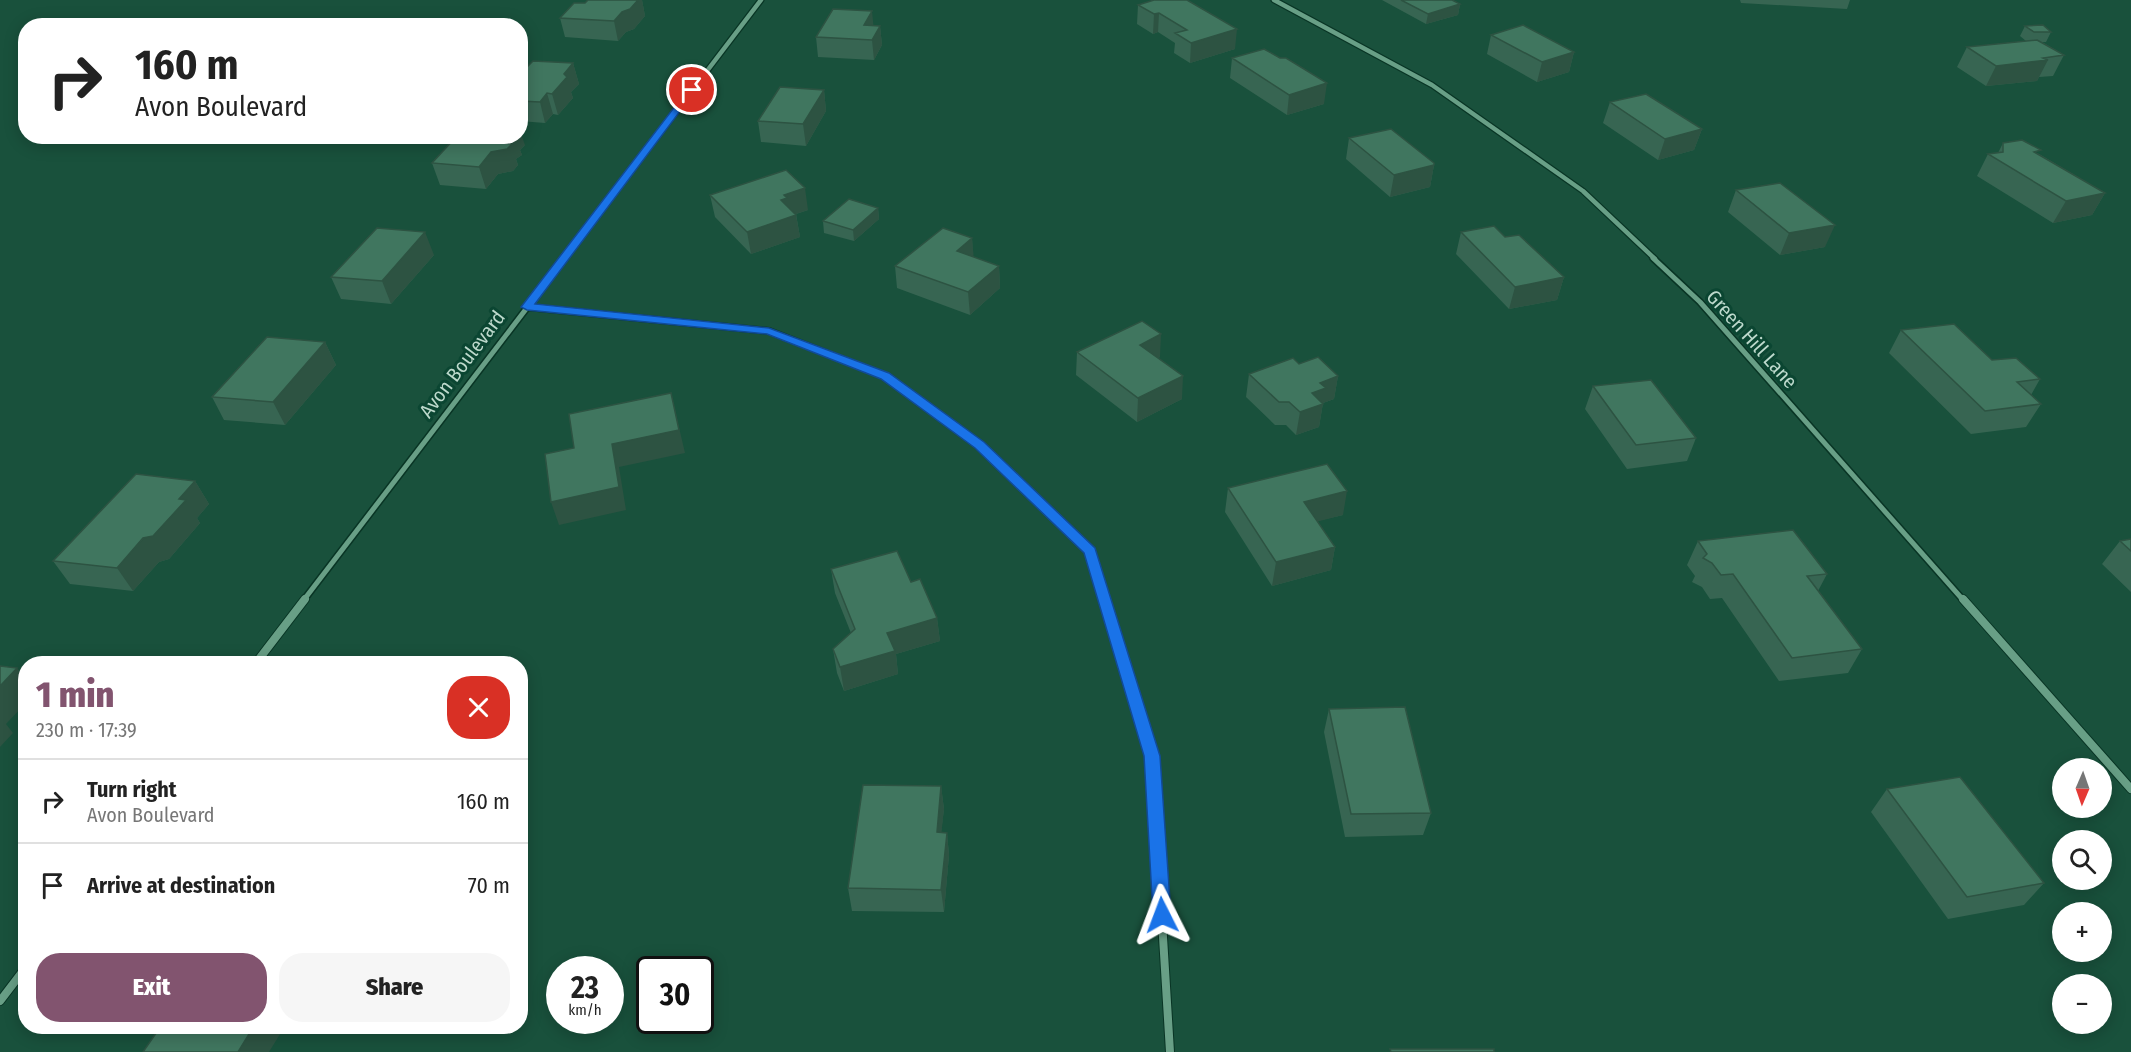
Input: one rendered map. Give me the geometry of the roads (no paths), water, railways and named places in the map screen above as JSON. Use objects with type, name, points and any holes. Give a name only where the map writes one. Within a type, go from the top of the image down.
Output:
[{"type":"street","name":"Avon Boulevard","points":[[261,656],[760,0]]},
{"type":"street","name":"Green Hill Lane","points":[[1274,0],[1432,85],[1583,191],[1700,302],[2131,789]]},
{"type":"street","points":[[527,307],[769,331],[885,376],[980,445],[1090,551],[1152,756],[1170,1052]]},
{"type":"street","points":[[0,1001],[18,977]]}]
